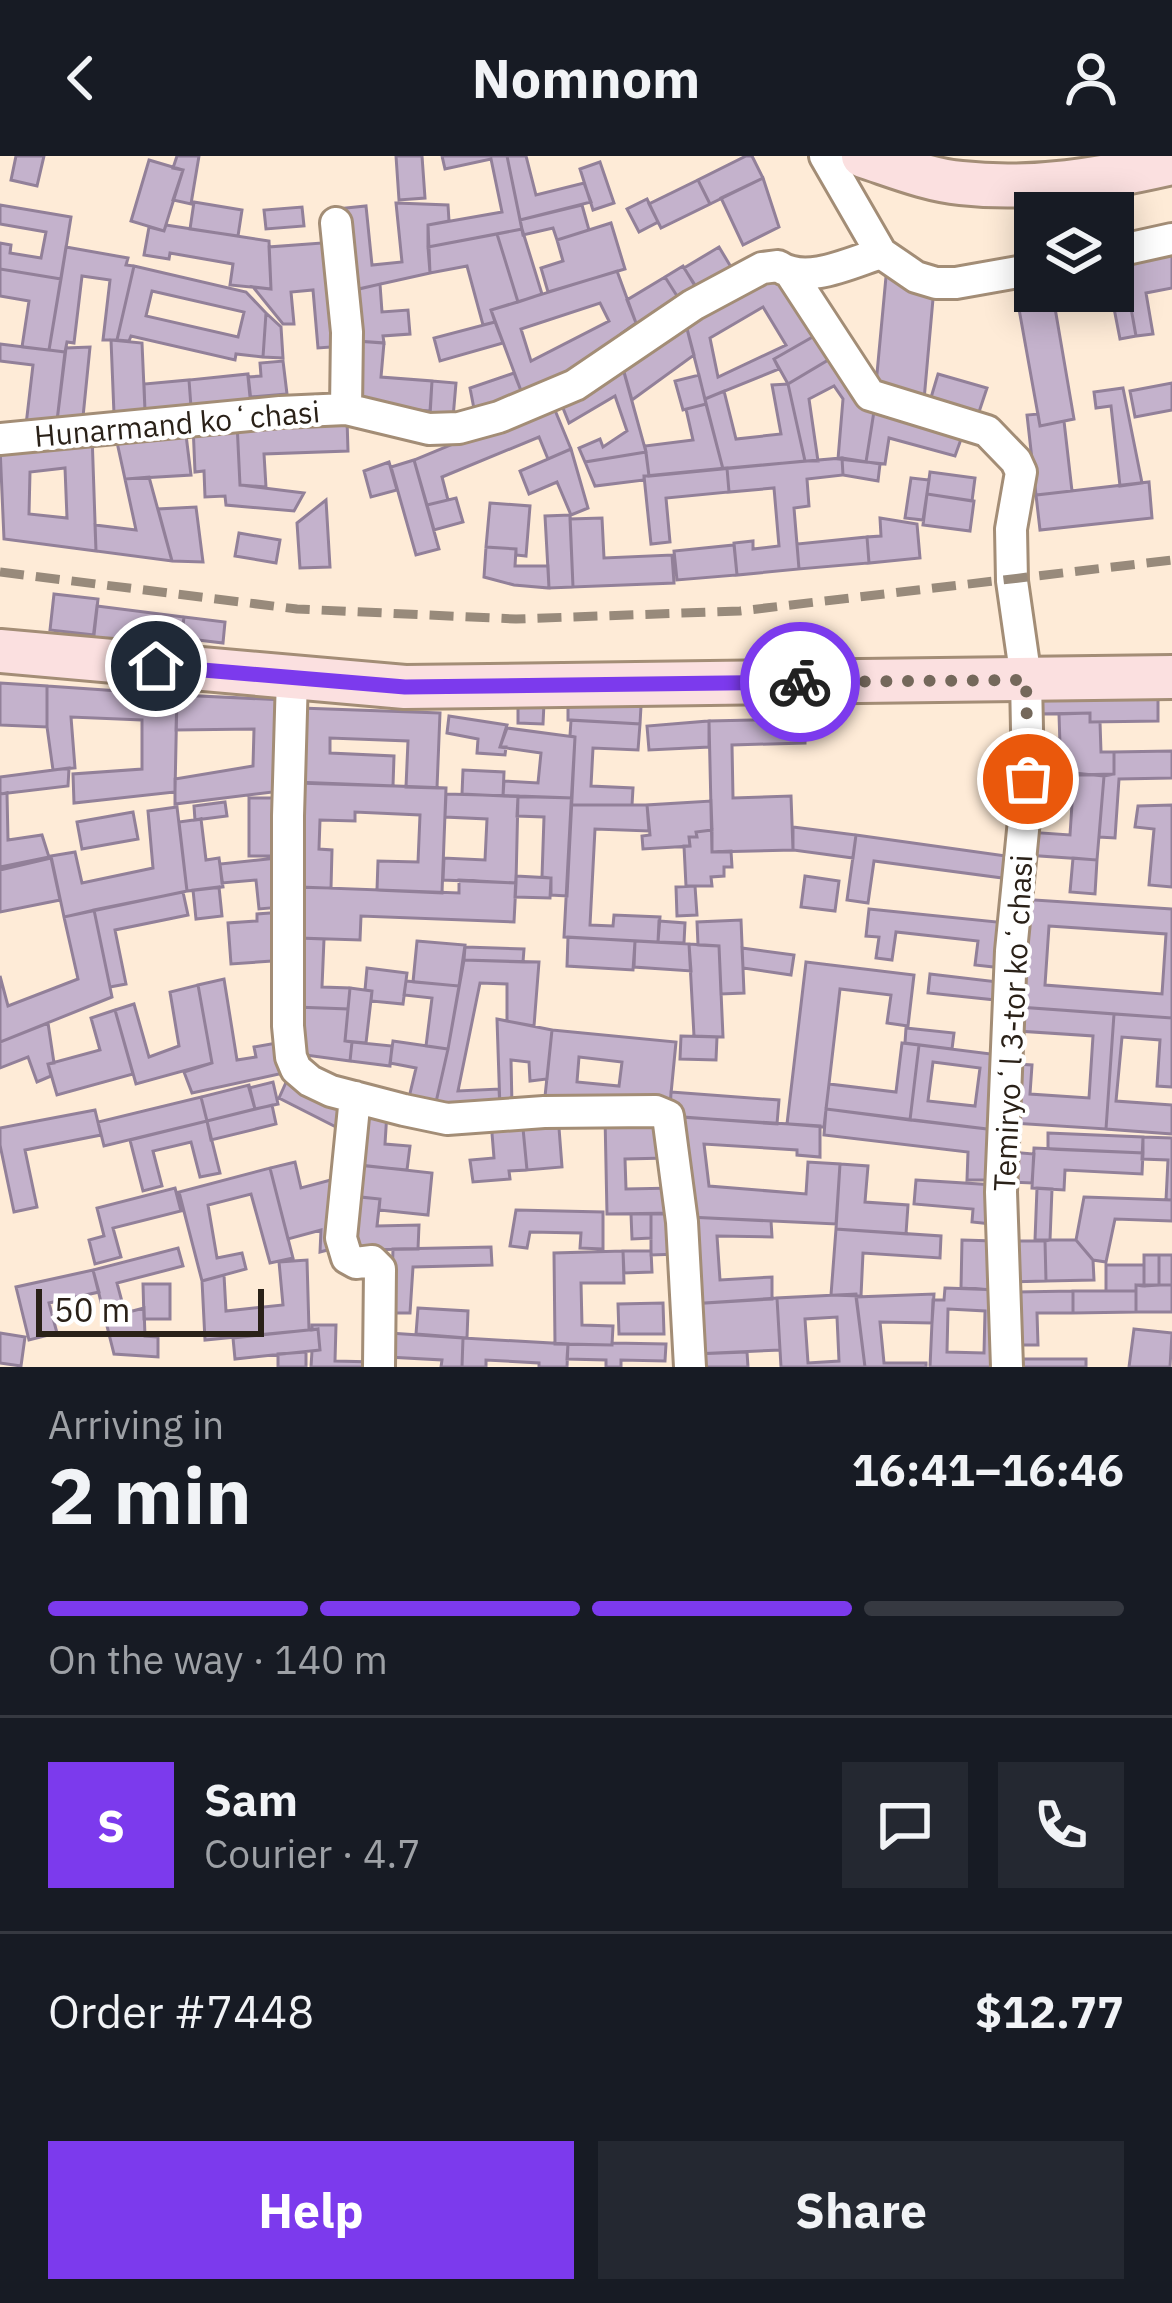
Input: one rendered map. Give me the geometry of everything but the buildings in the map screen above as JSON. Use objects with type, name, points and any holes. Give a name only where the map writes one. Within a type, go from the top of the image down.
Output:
[{"type":"street","points":[[824,156],[881,253],[899,268],[936,283],[1014,273]]},
{"type":"street","points":[[862,156],[956,183],[1031,186],[1077,183],[1146,163]]},
{"type":"street","points":[[336,223],[347,332],[346,409]]},
{"type":"street","points":[[1134,247],[1172,239]]},
{"type":"street","name":"Hunarmand koʻchasi","points":[[0,439],[346,409],[429,429],[459,428],[575,385],[694,304],[762,268],[778,266],[791,274],[881,253]]},
{"type":"street","name":"Temiryoʻl 3-tor koʻchasi","points":[[791,274],[870,395],[987,431],[1021,472],[1011,529],[1012,581],[1026,680],[1028,779],[1011,950],[1001,1192],[1007,1367]]},
{"type":"street","points":[[0,651],[405,687],[1172,677]]},
{"type":"street","points":[[292,677],[288,1026],[296,1070],[331,1091],[447,1119],[544,1112],[656,1111],[668,1116],[682,1222],[690,1367]]},
{"type":"street","points":[[356,1097],[341,1238],[347,1258],[356,1263],[372,1261],[380,1269],[379,1367]]},
{"type":"railway","points":[[0,572],[297,609],[516,619],[740,611],[1172,560]]},
{"type":"way so far","points":[[800,682],[1026,680],[1028,779]]},
{"type":"route","points":[[156,666],[405,687],[800,682]]}]
